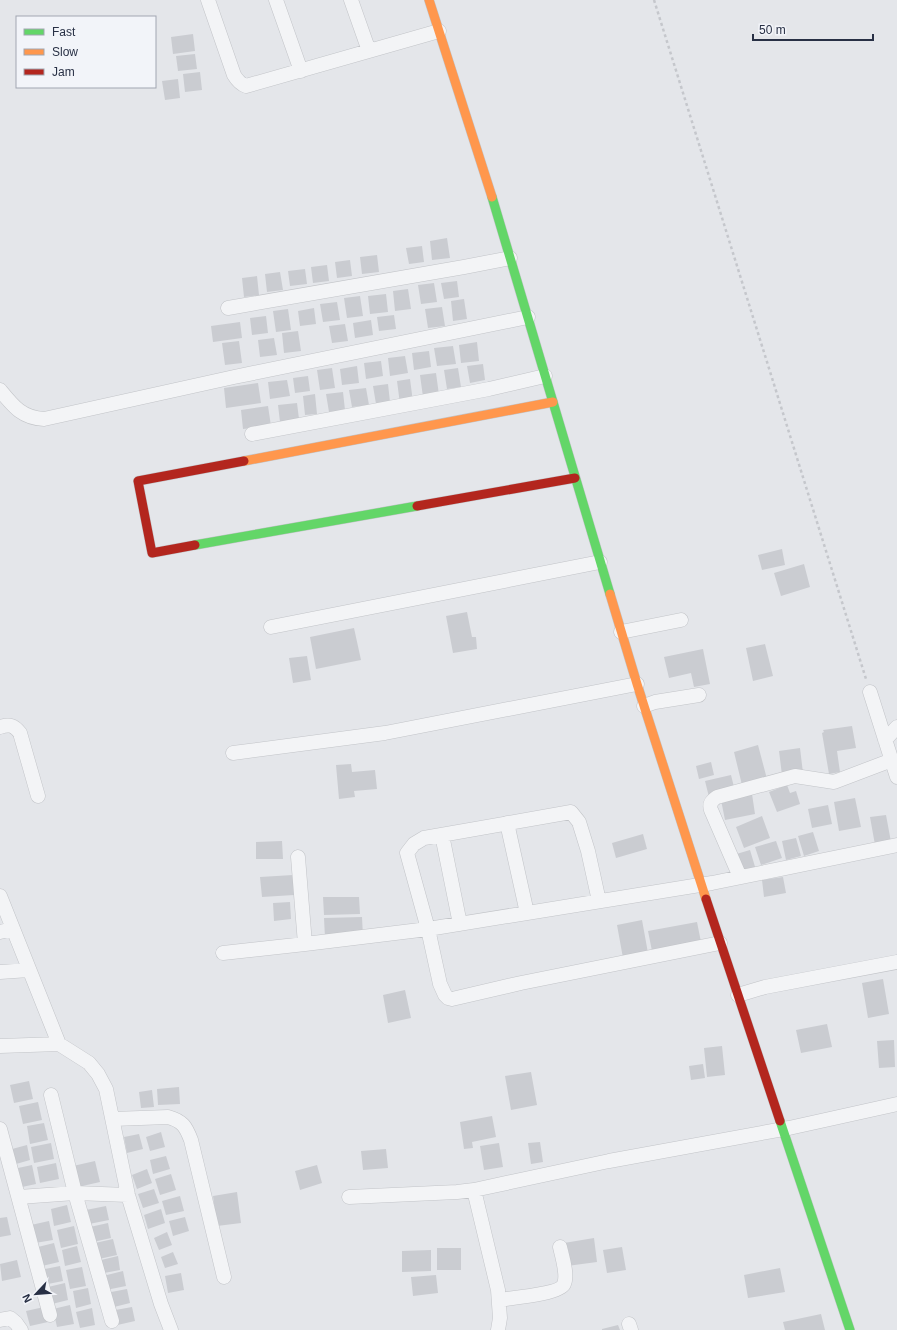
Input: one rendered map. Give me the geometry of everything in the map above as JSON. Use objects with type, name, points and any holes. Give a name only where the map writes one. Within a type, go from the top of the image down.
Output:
[{"type":"street","points":[[208,0],[234,75],[242,85],[246,86],[439,31]]},
{"type":"street","points":[[276,0],[301,71]]},
{"type":"street","points":[[352,0],[369,51]]},
{"type":"street","points":[[429,0],[528,317],[600,562],[626,630],[637,684],[650,704],[707,883],[720,943],[741,994],[786,1128],[850,1330]]},
{"type":"street","points":[[228,308],[510,258]]},
{"type":"street","points":[[0,390],[11,403],[25,415],[34,419],[44,419],[234,377],[528,317]]},
{"type":"street","points":[[252,434],[489,389],[545,376]]},
{"type":"street","points":[[553,402],[138,481],[152,553],[575,478]]},
{"type":"street","points":[[271,627],[600,562]]},
{"type":"street","points":[[626,630],[681,620]]},
{"type":"street","points":[[233,753],[385,733],[637,684]]},
{"type":"street","points":[[870,692],[897,777]]},
{"type":"street","points":[[650,704],[693,696]]},
{"type":"street","points":[[0,727],[12,725],[20,733],[38,796]]},
{"type":"street","points":[[885,740],[897,727]]},
{"type":"street","points":[[734,878],[711,810],[710,805],[713,799],[795,776],[834,782],[892,760]]},
{"type":"street","points":[[598,901],[588,851],[580,822],[570,812],[424,838],[414,844],[408,853],[428,929],[442,991],[448,998],[452,999],[521,983],[720,943]]},
{"type":"street","points":[[507,823],[527,913]]},
{"type":"street","points":[[442,835],[460,924]]},
{"type":"street","points":[[223,953],[460,924],[707,883],[897,845]]},
{"type":"street","points":[[298,857],[305,944]]},
{"type":"street","points":[[0,896],[6,930],[29,970],[59,1044]]},
{"type":"street","points":[[741,994],[766,987],[897,962]]},
{"type":"street","points":[[0,972],[29,970]]},
{"type":"street","points":[[0,1046],[59,1044],[89,1063],[98,1074],[106,1089],[128,1195],[161,1304],[171,1330]]},
{"type":"street","points":[[51,1094],[75,1193],[112,1321]]},
{"type":"street","points":[[349,1197],[474,1190],[609,1161],[807,1124],[897,1104]]},
{"type":"street","points":[[113,1119],[168,1117],[176,1119],[184,1124],[191,1140],[224,1277]]},
{"type":"street","points":[[0,1129],[50,1315]]},
{"type":"street","points":[[474,1190],[495,1275],[500,1318],[498,1330]]},
{"type":"street","points":[[19,1197],[75,1193],[128,1195]]},
{"type":"street","points":[[499,1300],[557,1290],[562,1287],[564,1284],[565,1274],[560,1247]]},
{"type":"street","points":[[0,1320],[10,1318],[21,1330]]},
{"type":"path","points":[[654,0],[870,692]]},
{"type":"building","points":[[193,34],[195,51],[173,54],[171,37]]},
{"type":"building","points":[[195,54],[197,69],[178,71],[176,56]]},
{"type":"building","points":[[200,72],[202,90],[185,92],[183,74]]},
{"type":"building","points":[[178,79],[180,98],[165,100],[162,81]]},
{"type":"building","points":[[447,238],[450,258],[432,260],[430,241]]},
{"type":"building","points":[[422,246],[424,262],[409,264],[406,248]]},
{"type":"building","points":[[377,255],[379,272],[362,274],[360,257]]},
{"type":"building","points":[[350,260],[352,276],[337,278],[335,262]]},
{"type":"building","points":[[327,265],[329,281],[313,283],[311,267]]},
{"type":"building","points":[[305,269],[307,284],[290,286],[288,271]]},
{"type":"building","points":[[280,272],[283,290],[267,292],[265,274]]},
{"type":"building","points":[[257,276],[259,295],[244,297],[242,278]]},
{"type":"building","points":[[457,281],[459,297],[444,299],[441,283]]},
{"type":"building","points":[[434,283],[437,302],[421,304],[418,285]]},
{"type":"building","points":[[408,289],[411,309],[395,311],[393,291]]},
{"type":"building","points":[[386,294],[388,312],[370,314],[368,296]]},
{"type":"building","points":[[360,296],[363,316],[347,318],[344,298]]},
{"type":"building","points":[[464,299],[467,319],[453,321],[451,301]]},
{"type":"building","points":[[337,302],[340,320],[323,322],[320,304]]},
{"type":"building","points":[[442,307],[445,326],[428,328],[425,309]]},
{"type":"building","points":[[314,308],[316,324],[300,326],[298,311]]},
{"type":"building","points":[[288,309],[291,330],[276,332],[273,311]]},
{"type":"building","points":[[394,315],[396,329],[379,331],[377,317]]},
{"type":"building","points":[[266,316],[268,333],[252,335],[250,318]]},
{"type":"building","points":[[371,320],[373,335],[355,338],[353,323]]},
{"type":"building","points":[[240,322],[242,338],[213,342],[211,326]]},
{"type":"building","points":[[345,324],[348,341],[332,343],[329,326]]},
{"type":"building","points":[[298,331],[301,351],[284,353],[282,333]]},
{"type":"building","points":[[274,338],[277,355],[260,357],[258,340]]},
{"type":"building","points":[[239,341],[242,363],[225,365],[222,343]]},
{"type":"building","points":[[477,342],[479,361],[461,363],[459,345]]},
{"type":"building","points":[[453,346],[456,364],[437,366],[434,348]]},
{"type":"building","points":[[429,351],[431,367],[414,370],[412,353]]},
{"type":"building","points":[[405,356],[408,373],[390,376],[388,358]]},
{"type":"building","points":[[381,361],[383,376],[366,379],[364,363]]},
{"type":"building","points":[[483,364],[485,380],[470,383],[467,366]]},
{"type":"building","points":[[357,366],[359,383],[342,385],[340,369]]},
{"type":"building","points":[[332,368],[335,388],[320,390],[317,370]]},
{"type":"building","points":[[458,368],[461,387],[447,389],[444,370]]},
{"type":"building","points":[[436,373],[439,395],[423,397],[420,375]]},
{"type":"building","points":[[308,376],[310,391],[295,393],[293,378]]},
{"type":"building","points":[[410,379],[413,402],[400,404],[397,381]]},
{"type":"building","points":[[287,380],[290,396],[270,399],[268,382]]},
{"type":"building","points":[[258,383],[261,403],[226,408],[224,388]]},
{"type":"building","points":[[388,384],[390,402],[376,404],[373,386]]},
{"type":"building","points":[[366,388],[369,405],[352,407],[349,390]]},
{"type":"building","points":[[343,392],[345,410],[329,412],[326,394]]},
{"type":"building","points":[[315,394],[317,414],[305,415],[303,396]]},
{"type":"building","points":[[297,403],[299,419],[280,422],[278,405]]},
{"type":"building","points":[[268,406],[271,426],[243,429],[241,410]]},
{"type":"building","points":[[782,549],[785,565],[762,570],[758,555]]},
{"type":"building","points":[[804,564],[810,587],[781,596],[774,573]]},
{"type":"building","points":[[467,612],[472,637],[476,637],[477,649],[453,653],[446,616]]},
{"type":"building","points":[[354,628],[361,660],[316,669],[310,637]]},
{"type":"building","points":[[765,644],[773,676],[753,681],[746,648]]},
{"type":"building","points":[[703,649],[710,684],[694,687],[691,673],[669,678],[664,657]]},
{"type":"building","points":[[307,656],[311,680],[293,683],[289,658]]},
{"type":"building","points":[[852,726],[856,748],[837,751],[840,772],[829,774],[822,733],[824,732],[823,730]]},
{"type":"building","points":[[758,745],[767,779],[742,785],[734,752]]},
{"type":"building","points":[[800,748],[803,773],[782,775],[779,751]]},
{"type":"building","points":[[711,762],[714,775],[699,779],[696,766]]},
{"type":"building","points":[[351,764],[352,772],[375,770],[377,789],[354,791],[355,797],[339,799],[336,765]]},
{"type":"building","points":[[731,775],[735,791],[709,797],[705,781]]},
{"type":"building","points":[[787,785],[790,793],[796,791],[800,804],[777,812],[769,792]]},
{"type":"building","points":[[752,794],[755,814],[725,820],[721,800]]},
{"type":"building","points":[[855,798],[861,827],[839,831],[834,802]]},
{"type":"building","points":[[828,805],[832,824],[812,828],[808,809]]},
{"type":"building","points":[[886,815],[891,842],[875,845],[870,817]]},
{"type":"building","points":[[762,816],[770,838],[744,848],[736,827]]},
{"type":"building","points":[[813,832],[819,851],[804,856],[798,836]]},
{"type":"building","points":[[643,834],[647,849],[616,858],[612,843]]},
{"type":"building","points":[[796,838],[801,856],[786,860],[782,841]]},
{"type":"building","points":[[282,841],[283,859],[256,859],[256,842]]},
{"type":"building","points":[[776,841],[782,858],[761,865],[755,847]]},
{"type":"building","points":[[750,850],[756,870],[739,875],[733,855]]},
{"type":"building","points":[[293,875],[294,895],[262,897],[260,877]]},
{"type":"building","points":[[783,877],[786,893],[764,897],[762,880]]},
{"type":"building","points":[[323,897],[359,897],[360,914],[324,915]]},
{"type":"building","points":[[290,902],[291,919],[274,921],[273,903]]},
{"type":"building","points":[[362,917],[363,937],[325,938],[324,918]]},
{"type":"building","points":[[642,920],[648,953],[623,958],[617,925]]},
{"type":"building","points":[[697,922],[701,942],[652,951],[648,931]]},
{"type":"building","points":[[883,979],[889,1014],[868,1018],[862,983]]},
{"type":"building","points":[[405,990],[411,1018],[388,1023],[383,995]]},
{"type":"building","points":[[827,1024],[832,1047],[801,1053],[796,1030]]},
{"type":"building","points":[[894,1040],[895,1067],[879,1068],[877,1041]]},
{"type":"building","points":[[722,1046],[725,1075],[707,1077],[704,1048]]},
{"type":"building","points":[[703,1064],[705,1078],[691,1080],[689,1066]]},
{"type":"building","points":[[531,1072],[537,1105],[511,1110],[505,1076]]},
{"type":"building","points":[[29,1081],[33,1099],[14,1103],[10,1085]]},
{"type":"building","points":[[179,1087],[180,1104],[158,1105],[157,1089]]},
{"type":"building","points":[[152,1090],[154,1107],[141,1108],[139,1092]]},
{"type":"building","points":[[38,1102],[42,1120],[23,1124],[19,1106]]},
{"type":"building","points":[[492,1116],[496,1137],[472,1142],[473,1148],[464,1149],[460,1122]]},
{"type":"building","points":[[44,1123],[48,1140],[30,1144],[27,1126]]},
{"type":"building","points":[[161,1132],[165,1147],[150,1151],[146,1137]]},
{"type":"building","points":[[139,1134],[143,1149],[127,1153],[124,1137]]},
{"type":"building","points":[[540,1142],[543,1162],[531,1164],[528,1143]]},
{"type":"building","points":[[51,1143],[54,1159],[34,1163],[31,1147]]},
{"type":"building","points":[[499,1143],[503,1167],[484,1170],[480,1146]]},
{"type":"building","points":[[27,1145],[30,1160],[16,1164],[12,1149]]},
{"type":"building","points":[[386,1149],[388,1168],[363,1170],[361,1151]]},
{"type":"building","points":[[166,1156],[170,1169],[153,1174],[150,1160]]},
{"type":"building","points":[[95,1161],[100,1182],[78,1187],[73,1166]]},
{"type":"building","points":[[56,1163],[59,1179],[40,1183],[37,1167]]},
{"type":"building","points":[[32,1165],[36,1184],[22,1187],[18,1168]]},
{"type":"building","points":[[317,1165],[322,1183],[300,1190],[295,1171]]},
{"type":"building","points":[[147,1169],[152,1183],[137,1189],[132,1175]]},
{"type":"building","points":[[171,1174],[176,1190],[160,1195],[155,1179]]},
{"type":"building","points":[[154,1189],[159,1203],[143,1208],[138,1194]]},
{"type":"building","points":[[237,1192],[241,1223],[217,1226],[213,1196]]},
{"type":"building","points":[[180,1196],[184,1211],[166,1215],[162,1201]]},
{"type":"building","points":[[67,1205],[71,1222],[54,1226],[51,1209]]},
{"type":"building","points":[[106,1206],[109,1220],[89,1224],[86,1210]]},
{"type":"building","points":[[161,1209],[165,1223],[148,1229],[144,1215]]},
{"type":"building","points":[[7,1217],[11,1235],[0,1237],[0,1218]]},
{"type":"building","points":[[185,1217],[189,1231],[173,1236],[169,1221]]},
{"type":"building","points":[[49,1221],[53,1240],[35,1243],[31,1225]]},
{"type":"building","points":[[108,1223],[111,1238],[93,1242],[90,1227]]},
{"type":"building","points":[[74,1226],[78,1244],[61,1248],[57,1230]]},
{"type":"building","points":[[167,1232],[172,1245],[159,1250],[154,1238]]},
{"type":"building","points":[[594,1238],[597,1262],[567,1266],[564,1243]]},
{"type":"building","points":[[113,1239],[117,1255],[99,1259],[95,1243]]},
{"type":"building","points":[[54,1243],[59,1262],[42,1266],[38,1247]]},
{"type":"building","points":[[77,1246],[81,1262],[65,1266],[62,1250]]},
{"type":"building","points":[[622,1247],[626,1270],[607,1273],[603,1250]]},
{"type":"building","points":[[437,1248],[461,1248],[461,1270],[437,1270]]},
{"type":"building","points":[[431,1250],[431,1271],[402,1272],[402,1251]]},
{"type":"building","points":[[173,1252],[178,1264],[165,1268],[161,1257]]},
{"type":"building","points":[[118,1256],[120,1270],[104,1273],[101,1260]]},
{"type":"building","points":[[17,1260],[21,1277],[2,1281],[0,1264]]},
{"type":"building","points":[[60,1266],[63,1281],[48,1284],[45,1269]]},
{"type":"building","points":[[82,1267],[86,1286],[70,1289],[66,1270]]},
{"type":"building","points":[[780,1268],[785,1292],[748,1298],[744,1275]]},
{"type":"building","points":[[123,1271],[126,1286],[106,1290],[103,1276]]},
{"type":"building","points":[[181,1273],[184,1290],[168,1293],[165,1276]]},
{"type":"building","points":[[436,1275],[438,1293],[413,1296],[411,1277]]},
{"type":"building","points":[[65,1283],[68,1300],[52,1304],[48,1287]]},
{"type":"building","points":[[88,1288],[91,1304],[76,1308],[73,1291]]},
{"type":"building","points":[[127,1289],[130,1303],[110,1308],[106,1293]]},
{"type":"building","points":[[70,1305],[74,1324],[57,1327],[53,1309]]},
{"type":"building","points":[[44,1307],[48,1322],[30,1326],[26,1311]]},
{"type":"building","points":[[132,1307],[135,1321],[113,1326],[110,1311]]},
{"type":"building","points":[[92,1308],[95,1325],[80,1328],[76,1312]]},
{"type":"building","points":[[821,1314],[825,1330],[785,1330],[783,1322]]},
{"type":"building","points":[[618,1325],[620,1330],[602,1330],[602,1329]]},
{"type":"traffic: fast","points":[[492,197],[610,594]]},
{"type":"traffic: fast","points":[[195,545],[417,506]]},
{"type":"traffic: fast","points":[[780,1121],[850,1330]]},
{"type":"traffic: slow","points":[[429,0],[492,197]]},
{"type":"traffic: slow","points":[[244,461],[553,402]]},
{"type":"traffic: slow","points":[[610,594],[637,684],[706,899]]},
{"type":"traffic: jam","points":[[195,545],[152,553],[138,481],[244,461]]},
{"type":"traffic: jam","points":[[417,506],[575,478]]},
{"type":"traffic: jam","points":[[706,899],[780,1121]]}]
